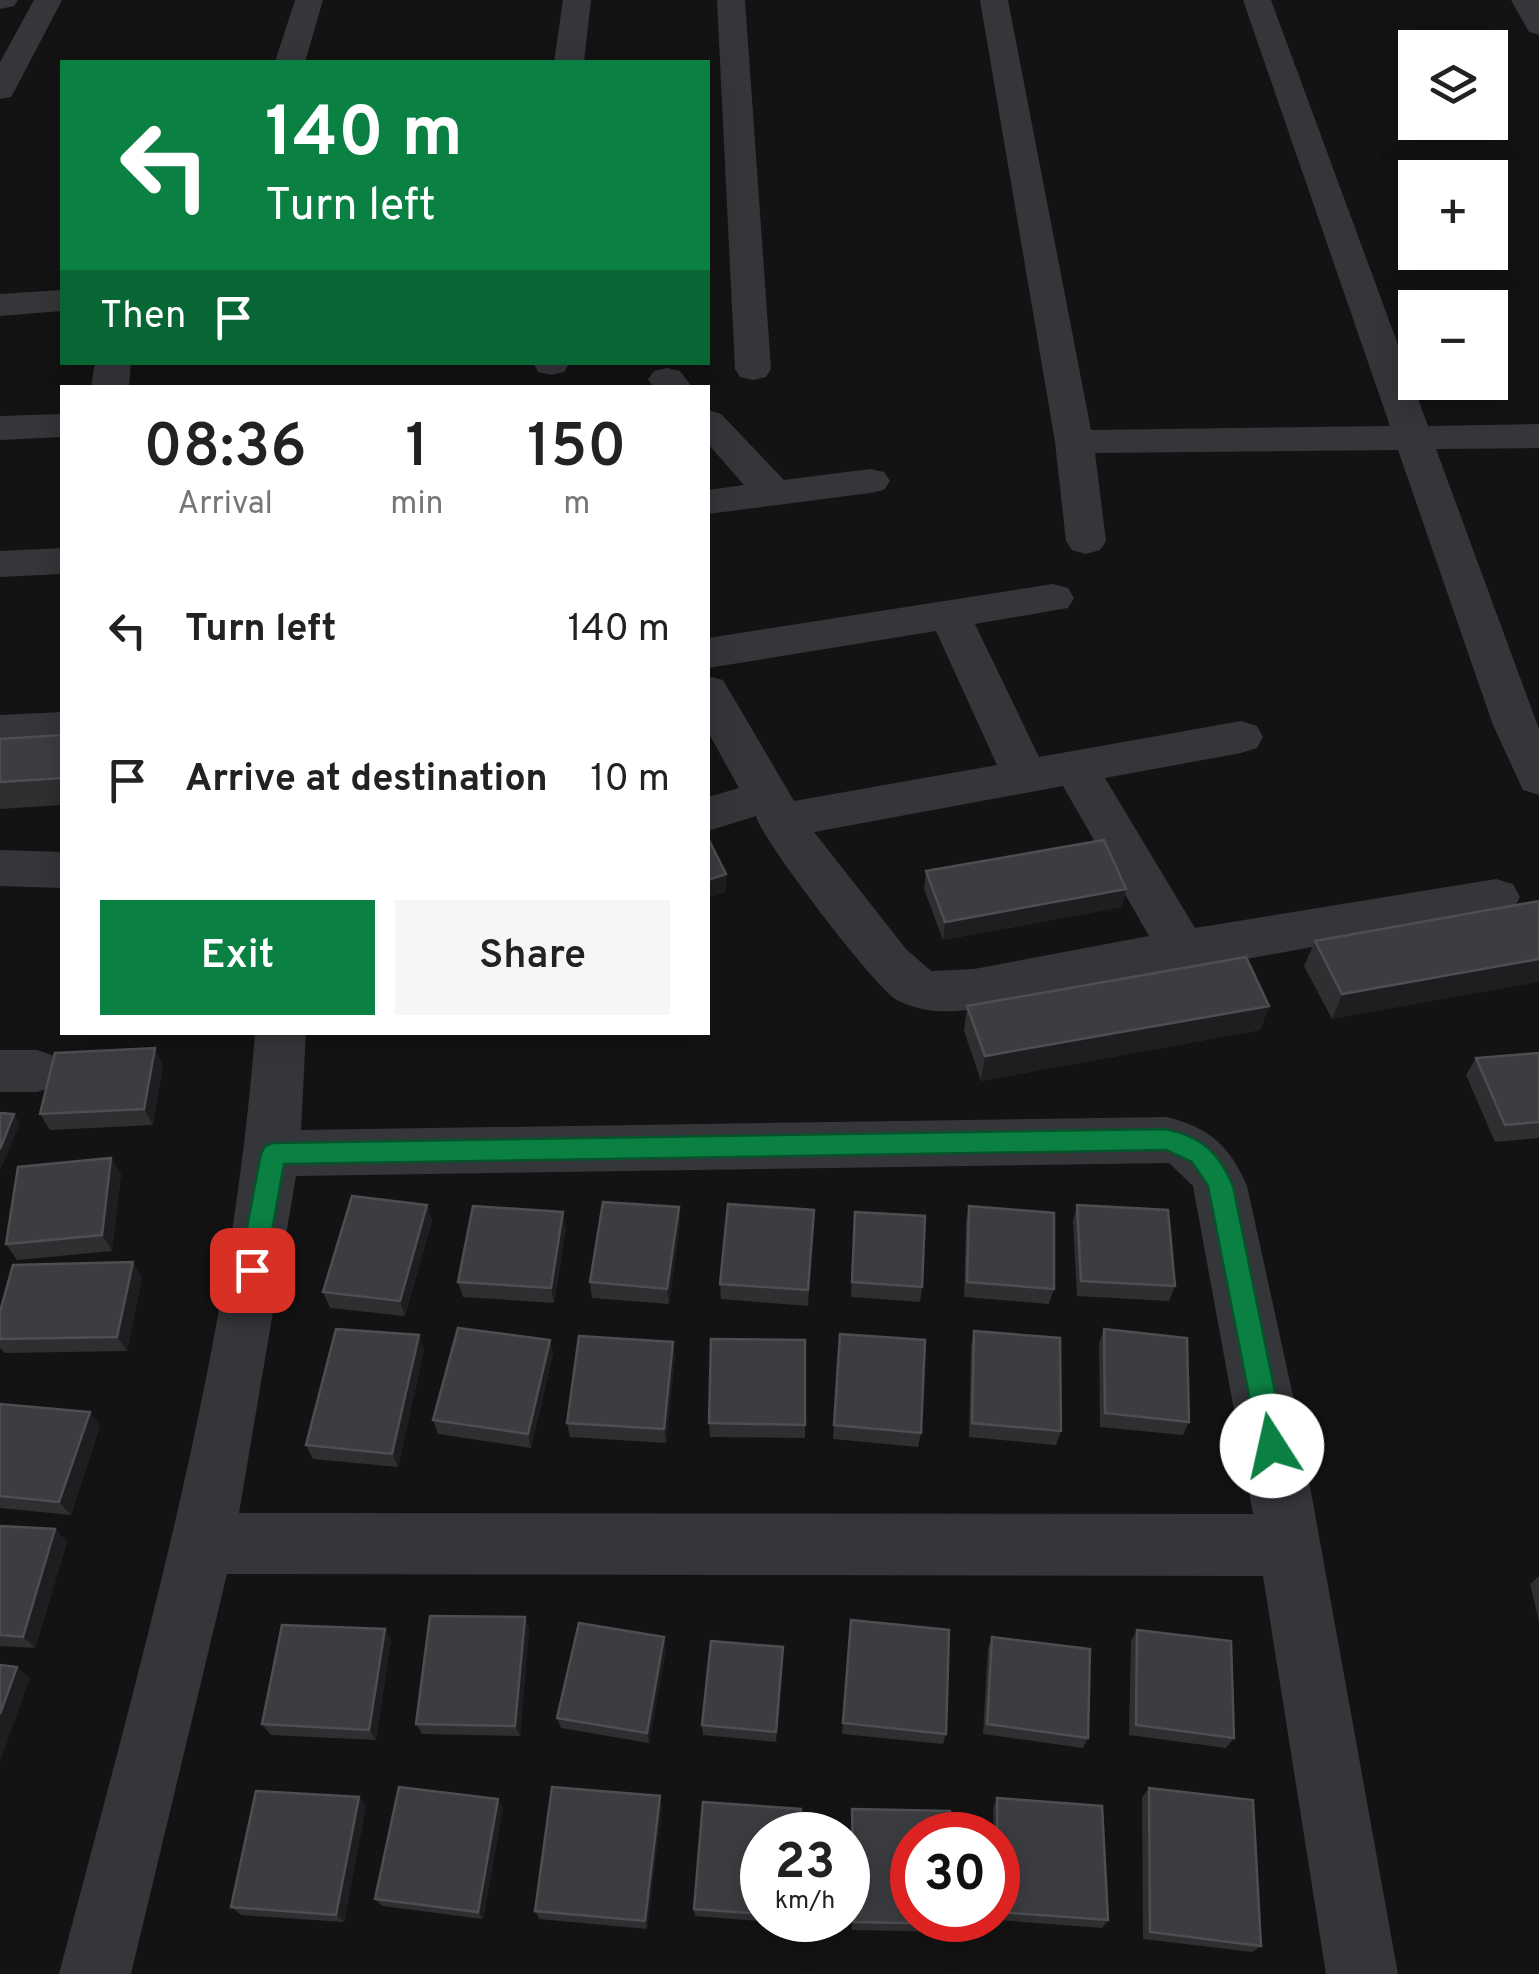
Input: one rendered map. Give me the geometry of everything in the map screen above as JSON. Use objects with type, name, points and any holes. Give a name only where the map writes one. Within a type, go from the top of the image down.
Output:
[{"type":"street","points":[[0,90],[48,0]]},
{"type":"street","points":[[291,60],[309,0]]},
{"type":"street","points":[[569,60],[577,0]]},
{"type":"street","points":[[731,0],[752,368]]},
{"type":"street","points":[[994,0],[1074,442],[1086,540]]},
{"type":"street","points":[[1257,0],[1515,725],[1539,778]]},
{"type":"street","points":[[1524,0],[1539,26]]},
{"type":"street","points":[[0,305],[60,301]]},
{"type":"street","points":[[710,424],[774,493]]},
{"type":"street","points":[[0,428],[60,426]]},
{"type":"street","points":[[1074,442],[1539,436]]},
{"type":"street","points":[[710,502],[870,481]]},
{"type":"street","points":[[0,564],[60,561]]},
{"type":"street","points":[[710,653],[1054,598]]},
{"type":"street","points":[[949,614],[1025,776]]},
{"type":"street","points":[[710,695],[771,809],[828,887],[907,981],[926,990],[945,993],[974,989],[1182,949],[1496,897]]},
{"type":"street","points":[[0,731],[60,728]]},
{"type":"street","points":[[710,814],[1025,776],[1241,736]]},
{"type":"street","points":[[1075,766],[1182,949]]},
{"type":"street","points":[[0,868],[60,870]]},
{"type":"street","points":[[95,1974],[204,1543],[273,1154],[281,1035]]},
{"type":"street","points":[[273,1154],[1166,1140],[1187,1144],[1213,1168],[1220,1186],[1267,1414],[1362,1974]]},
{"type":"street","points":[[204,1543],[1288,1545]]},
{"type":"building","points":[[60,735],[60,778],[0,782],[0,739]]},
{"type":"building","points":[[1104,840],[1126,889],[945,922],[926,871]]},
{"type":"building","points":[[710,842],[726,874],[710,879]]},
{"type":"building","points":[[1539,901],[1539,959],[1342,994],[1315,941]]},
{"type":"building","points":[[1246,957],[1269,1006],[985,1056],[967,1006]]},
{"type":"building","points":[[155,1048],[144,1109],[40,1114],[55,1053]]},
{"type":"building","points":[[1539,1053],[1539,1122],[1505,1125],[1476,1058]]},
{"type":"building","points":[[0,1113],[14,1114],[0,1149]]},
{"type":"building","points":[[111,1158],[102,1235],[6,1244],[18,1167]]},
{"type":"building","points":[[352,1196],[427,1205],[400,1301],[323,1292]]},
{"type":"building","points":[[603,1202],[679,1207],[667,1289],[590,1282]]},
{"type":"building","points":[[728,1204],[814,1210],[808,1290],[720,1284]]},
{"type":"building","points":[[1077,1205],[1168,1210],[1175,1286],[1081,1281]]},
{"type":"building","points":[[473,1206],[563,1212],[551,1288],[458,1282]]},
{"type":"building","points":[[969,1206],[1054,1213],[1054,1289],[967,1282]]},
{"type":"building","points":[[855,1212],[925,1216],[922,1287],[852,1282]]},
{"type":"building","points":[[133,1262],[117,1337],[0,1339],[0,1312],[13,1265]]},
{"type":"building","points":[[458,1328],[550,1340],[528,1434],[433,1420]]},
{"type":"building","points":[[336,1329],[419,1335],[392,1454],[306,1445]]},
{"type":"building","points":[[1104,1329],[1187,1338],[1189,1422],[1105,1413]]},
{"type":"building","points":[[974,1331],[1060,1338],[1061,1431],[972,1423]]},
{"type":"building","points":[[840,1334],[925,1340],[921,1433],[834,1425]]},
{"type":"building","points":[[579,1336],[673,1342],[664,1429],[567,1423]]},
{"type":"building","points":[[711,1339],[805,1340],[805,1425],[709,1423]]},
{"type":"building","points":[[0,1404],[90,1412],[59,1502],[0,1496]]},
{"type":"building","points":[[0,1526],[55,1529],[23,1637],[0,1635]]},
{"type":"building","points":[[430,1616],[525,1617],[515,1726],[416,1724]]},
{"type":"building","points":[[851,1620],[949,1630],[946,1734],[843,1723]]},
{"type":"building","points":[[579,1623],[664,1637],[647,1733],[557,1718]]},
{"type":"building","points":[[282,1625],[385,1629],[369,1730],[262,1724]]},
{"type":"building","points":[[1137,1630],[1231,1641],[1234,1738],[1136,1725]]},
{"type":"building","points":[[992,1637],[1090,1649],[1088,1738],[987,1724]]},
{"type":"building","points":[[711,1641],[783,1647],[776,1732],[702,1725]]},
{"type":"building","points":[[0,1665],[17,1667],[0,1714]]},
{"type":"building","points":[[399,1787],[498,1799],[478,1912],[375,1899]]},
{"type":"building","points":[[552,1787],[660,1796],[645,1921],[535,1911]]},
{"type":"building","points":[[1149,1788],[1253,1800],[1261,1946],[1150,1932]]},
{"type":"building","points":[[256,1791],[359,1797],[336,1915],[231,1907]]},
{"type":"building","points":[[997,1798],[1102,1806],[1108,1920],[1020,1914],[1020,1812],[997,1812]]},
{"type":"building","points":[[703,1802],[801,1809],[740,1812],[740,1912],[694,1909]]},
{"type":"building","points":[[852,1809],[950,1811],[890,1812],[890,1923],[870,1922],[870,1812]]},
{"type":"route","points":[[252,1270],[273,1154],[1166,1140],[1187,1144],[1201,1154],[1213,1168],[1220,1186],[1272,1446]]}]
